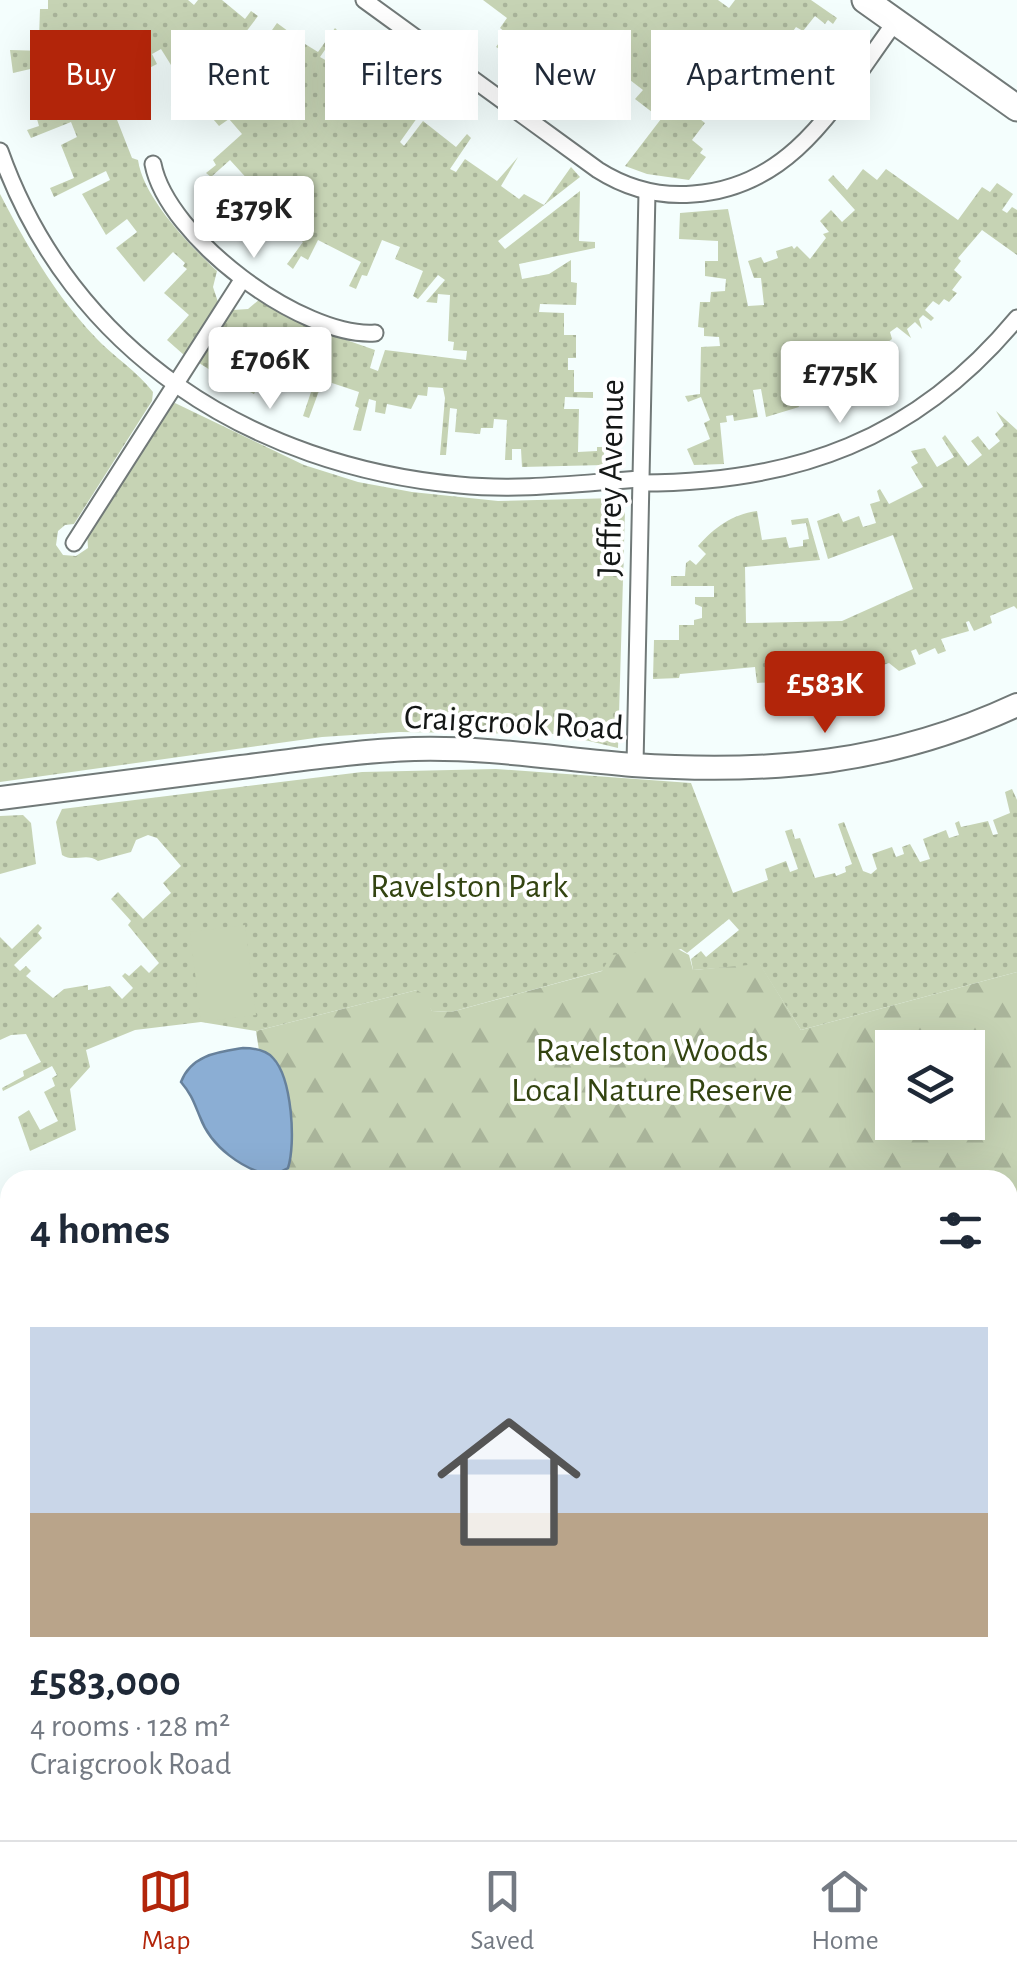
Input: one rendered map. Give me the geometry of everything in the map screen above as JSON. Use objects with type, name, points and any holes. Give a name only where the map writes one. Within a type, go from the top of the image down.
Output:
[{"type":"main road","points":[[865,0],[1017,108]]},
{"type":"street","points":[[364,0],[617,182],[647,192],[678,194],[733,188],[770,172],[810,137],[896,22]]},
{"type":"street","points":[[0,152],[30,218],[69,282],[114,334],[174,386],[276,440],[319,456],[408,479],[506,488],[755,476],[798,466],[852,446],[911,414],[981,359],[1017,318]]},
{"type":"street","points":[[153,164],[159,186],[177,215],[212,255],[242,280],[330,326],[376,333]]},
{"type":"street","name":"Jeffrey Avenue","points":[[635,765],[647,192]]},
{"type":"street","points":[[74,543],[242,280]]},
{"type":"street","name":"Craigcrook Road","points":[[0,798],[380,751],[478,749],[635,765],[774,766],[850,760],[948,734],[1017,705]]},
{"type":"green space","points":[[48,0],[188,0],[194,5],[198,0],[222,0],[245,19],[251,11],[258,16],[247,30],[171,30],[171,65],[161,49],[152,54],[157,64],[151,67],[151,30],[39,30],[40,9],[48,9]]},
{"type":"green space","points":[[483,0],[718,0],[729,8],[735,0],[811,0],[837,18],[833,24],[828,20],[825,24],[815,16],[804,30],[651,30],[651,111],[635,99],[643,90],[631,81],[631,30],[502,30],[507,18]]},
{"type":"green space","points":[[325,42],[320,57],[325,60],[325,120],[416,120],[400,142],[404,146],[423,121],[456,147],[467,134],[471,138],[450,169],[456,172],[465,159],[497,181],[518,157],[501,186],[519,199],[524,194],[544,205],[571,167],[580,177],[498,241],[505,249],[580,191],[579,241],[595,242],[595,248],[519,264],[522,279],[549,274],[571,260],[571,282],[577,283],[576,305],[540,304],[539,312],[564,313],[564,335],[576,335],[576,358],[568,358],[568,370],[574,370],[574,392],[593,392],[593,398],[565,397],[564,409],[579,409],[578,452],[604,447],[604,465],[522,467],[521,449],[512,449],[512,460],[505,460],[507,420],[494,419],[493,428],[481,428],[480,434],[455,432],[457,409],[450,408],[446,455],[440,455],[443,388],[428,387],[427,396],[418,395],[411,409],[387,404],[385,414],[375,412],[376,401],[369,399],[361,431],[353,430],[359,392],[323,380],[309,418],[303,416],[320,365],[310,362],[304,380],[293,375],[290,380],[265,370],[254,394],[248,391],[260,369],[254,364],[260,352],[235,338],[215,373],[199,363],[233,310],[248,309],[260,299],[332,335],[375,350],[370,368],[378,371],[385,350],[466,360],[467,351],[453,350],[454,342],[448,341],[450,295],[438,294],[437,303],[426,302],[445,280],[438,275],[418,299],[413,296],[423,271],[395,259],[400,247],[382,240],[367,276],[362,275],[356,289],[349,286],[361,262],[318,240],[308,260],[301,256],[293,269],[287,264],[303,242],[278,223],[272,215],[274,211],[265,204],[254,214],[249,209],[268,196],[262,195],[230,160],[211,177],[206,173],[216,165],[213,160],[242,134],[230,120],[305,120],[305,44],[318,52]]},
{"type":"green space","points":[[10,50],[30,51],[30,69],[13,73]]},
{"type":"green space","points":[[37,120],[117,120],[132,158],[138,160],[158,205],[217,271],[213,287],[218,302],[184,355],[167,340],[189,315],[164,293],[187,269],[185,263],[173,252],[144,282],[116,248],[137,232],[127,219],[106,235],[82,194],[110,180],[106,171],[54,197],[50,188],[74,178],[61,145],[77,137],[71,122],[31,138],[27,130],[39,126]]},
{"type":"green space","points":[[660,120],[705,123],[692,140],[706,157],[689,180],[647,174],[625,166]]},
{"type":"green space","points":[[863,169],[877,180],[886,169],[958,220],[982,187],[990,192],[997,183],[1013,194],[1002,210],[1017,210],[1017,255],[982,230],[958,258],[961,261],[954,270],[962,277],[952,290],[957,293],[949,302],[944,299],[939,305],[933,301],[925,310],[934,318],[931,321],[923,315],[919,319],[922,329],[915,322],[907,329],[911,338],[897,327],[890,332],[892,339],[876,351],[890,373],[886,375],[880,366],[872,370],[864,359],[812,390],[816,402],[808,406],[799,381],[791,383],[799,407],[766,417],[761,389],[753,390],[758,417],[734,421],[733,415],[726,416],[727,422],[720,423],[724,464],[694,465],[687,449],[710,439],[704,423],[710,420],[701,397],[688,402],[685,396],[700,394],[701,347],[720,346],[719,337],[704,336],[704,328],[698,327],[700,302],[710,302],[711,292],[725,291],[726,279],[705,276],[705,261],[718,261],[718,241],[679,239],[680,213],[728,209],[748,306],[764,305],[761,278],[754,278],[748,261],[761,257],[764,263],[778,258],[776,251],[792,246],[810,259],[826,238],[823,234],[829,232],[820,221],[831,210],[842,222],[855,210],[828,180],[833,175],[847,190]]},
{"type":"green space","points":[[0,194],[31,251],[68,305],[96,338],[153,392],[152,401],[74,524],[58,531],[56,545],[63,555],[76,556],[88,548],[87,531],[175,403],[304,465],[358,482],[498,501],[617,498],[625,511],[618,748],[560,734],[399,732],[322,737],[0,782]]},
{"type":"green space","points":[[996,411],[1017,430],[1017,609],[1014,606],[990,616],[992,623],[974,631],[966,622],[969,631],[941,639],[946,651],[938,654],[935,648],[919,655],[916,649],[911,651],[916,664],[899,671],[889,663],[874,668],[876,673],[866,677],[863,671],[850,676],[846,666],[802,677],[803,686],[789,687],[787,675],[757,683],[755,667],[653,679],[654,640],[679,640],[679,625],[694,625],[694,620],[702,618],[702,607],[695,604],[695,597],[714,597],[714,586],[671,586],[671,576],[685,576],[686,563],[690,560],[696,565],[706,554],[698,546],[739,515],[757,511],[762,540],[786,537],[789,548],[803,546],[803,540],[809,539],[806,523],[792,525],[791,520],[808,518],[820,560],[745,567],[746,623],[842,621],[913,589],[893,535],[828,559],[817,521],[839,513],[843,522],[859,516],[863,527],[876,523],[870,504],[880,501],[877,491],[880,489],[889,504],[923,487],[911,467],[918,463],[911,451],[925,448],[937,467],[954,457],[942,438],[945,435],[968,466],[982,455],[971,441],[978,436],[989,450],[1000,441],[995,434],[1004,425]]},
{"type":"green space","name":"Ravelston Park","points":[[496,769],[691,783],[733,893],[768,880],[765,869],[786,861],[790,872],[798,869],[785,831],[792,829],[795,839],[800,838],[815,878],[835,873],[836,876],[852,864],[838,824],[844,822],[863,871],[871,874],[877,869],[872,854],[892,847],[896,857],[904,854],[902,847],[910,844],[920,862],[930,859],[923,839],[946,830],[949,838],[959,835],[955,823],[959,821],[961,827],[988,821],[993,835],[998,834],[993,820],[1010,813],[1005,792],[1012,789],[1017,800],[1017,972],[801,1030],[760,965],[693,970],[691,959],[701,951],[706,957],[739,930],[729,919],[687,953],[681,949],[451,1012],[432,1011],[417,990],[256,1031],[201,1022],[135,1030],[86,1050],[90,1067],[70,1089],[76,1130],[30,1151],[18,1117],[29,1110],[40,1130],[58,1121],[44,1092],[55,1086],[52,1078],[57,1075],[52,1066],[3,1091],[2,1088],[24,1076],[23,1071],[41,1062],[26,1034],[0,1040],[0,937],[12,949],[38,924],[42,928],[38,933],[42,938],[14,965],[20,971],[26,966],[31,971],[26,976],[53,998],[64,989],[88,985],[88,990],[110,986],[122,999],[133,988],[122,976],[125,973],[129,976],[141,965],[149,973],[159,963],[111,899],[118,892],[143,919],[171,893],[163,883],[181,866],[157,838],[148,835],[136,840],[131,852],[98,861],[66,857],[62,855],[56,822],[62,809],[362,772]]},
{"type":"green space","points":[[23,815],[31,823],[36,864],[0,874],[0,816]]},
{"type":"green space","points":[[245,925],[256,1015],[201,1022],[190,932]]},
{"type":"green space","name":"Ravelston Woods Local Nature Reserve","points":[[676,948],[689,955],[693,970],[760,964],[801,1030],[1017,972],[1017,1170],[274,1170],[276,1161],[256,1031],[417,990],[432,1011],[451,1012],[602,971],[611,955]]},
{"type":"water","points":[[243,1048],[260,1050],[279,1067],[292,1127],[288,1168],[250,1168],[220,1147],[205,1128],[181,1082],[198,1060]]}]
